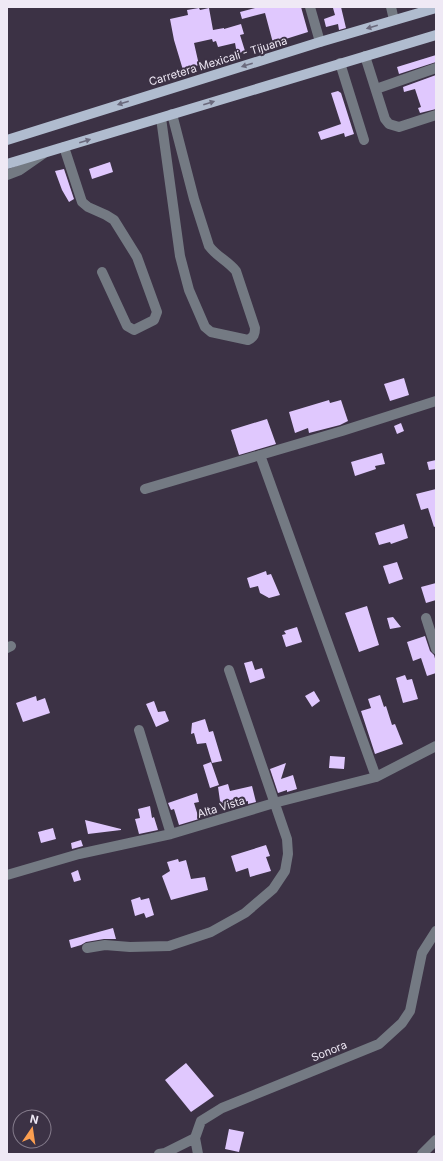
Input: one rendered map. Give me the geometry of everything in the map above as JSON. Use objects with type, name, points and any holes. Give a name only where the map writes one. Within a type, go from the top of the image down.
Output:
[{"type":"main road","name":"Carretera Mexicali - Tijuana","points":[[7,140],[320,42],[436,8]]},
{"type":"main road","points":[[7,164],[436,35]]},
{"type":"street","points":[[310,7],[320,42]]},
{"type":"street","points":[[391,7],[394,20]]},
{"type":"street","points":[[366,56],[385,119],[389,124],[399,127],[436,115]]},
{"type":"street","points":[[340,64],[364,140]]},
{"type":"street","points":[[376,89],[436,68]]},
{"type":"street","points":[[161,118],[180,256],[189,290],[205,327],[211,332],[248,340],[252,338],[255,333],[255,328],[236,271],[212,251],[209,246],[194,199],[172,114]]},
{"type":"street","points":[[64,147],[82,202],[88,207],[114,220],[137,257],[156,312],[154,320],[134,330],[127,326],[102,272]]},
{"type":"street","points":[[7,174],[20,170],[45,153]]},
{"type":"street","points":[[145,489],[436,401]]},
{"type":"street","points":[[260,455],[376,777]]},
{"type":"street","points":[[426,618],[436,649]]},
{"type":"street","points":[[86,948],[105,945],[130,947],[169,946],[211,932],[245,913],[273,889],[286,871],[288,854],[287,839],[229,670]]},
{"type":"street","points":[[139,730],[171,834]]},
{"type":"street","name":"Alta Vista","points":[[7,875],[79,854],[171,834],[274,804],[376,777],[436,746]]},
{"type":"street","name":"Sonora","points":[[195,1138],[201,1121],[222,1108],[379,1044],[402,1023],[410,1011],[422,953],[436,931]]},
{"type":"street","points":[[159,1154],[165,1153],[195,1138],[198,1154]]},
{"type":"street","points":[[422,1154],[436,1140]]},
{"type":"building","points":[[259,7],[301,7],[308,32],[273,43],[265,13],[242,19],[240,12]]},
{"type":"building","points":[[341,7],[346,28],[339,30],[338,24],[326,27],[324,19],[335,15],[333,8]]},
{"type":"building","points":[[199,8],[200,10],[209,8],[213,30],[224,29],[241,24],[244,34],[240,35],[245,51],[237,54],[235,43],[218,47],[216,41],[213,42],[212,39],[194,43],[199,65],[183,70],[174,40],[170,19],[188,15],[187,10]]},
{"type":"building","points":[[436,55],[436,62],[399,74],[397,67]]},
{"type":"building","points":[[436,75],[436,109],[420,113],[418,108],[421,107],[415,89],[404,92],[403,87]]},
{"type":"building","points":[[338,91],[341,93],[354,134],[345,137],[344,133],[321,140],[318,132],[341,124],[331,93]]},
{"type":"building","points":[[110,162],[113,172],[92,179],[89,169]]},
{"type":"building","points":[[64,169],[74,199],[69,202],[62,190],[55,171]]},
{"type":"building","points":[[404,378],[409,395],[390,401],[384,384]]},
{"type":"building","points":[[329,400],[330,403],[341,400],[348,421],[340,425],[309,433],[308,428],[295,433],[289,412]]},
{"type":"building","points":[[267,419],[276,444],[239,455],[231,430]]},
{"type":"building","points":[[401,423],[404,431],[397,434],[394,426]]},
{"type":"building","points":[[382,453],[385,464],[375,466],[376,469],[355,476],[351,462]]},
{"type":"building","points":[[436,460],[436,469],[429,470],[427,462]]},
{"type":"building","points":[[436,489],[436,526],[434,527],[428,508],[421,510],[416,494]]},
{"type":"building","points":[[404,524],[408,538],[391,544],[390,542],[379,545],[375,533]]},
{"type":"building","points":[[397,562],[403,579],[389,584],[383,566]]},
{"type":"building","points":[[266,571],[267,575],[271,574],[280,595],[269,598],[260,593],[258,586],[250,588],[247,578]]},
{"type":"building","points":[[436,583],[436,600],[426,603],[421,587]]},
{"type":"building","points":[[367,606],[379,645],[359,652],[345,613]]},
{"type":"building","points":[[393,617],[401,627],[390,629],[387,618]]},
{"type":"building","points":[[297,627],[302,642],[286,647],[282,635],[286,634],[284,631]]},
{"type":"building","points":[[425,636],[430,651],[434,655],[436,662],[436,673],[427,676],[421,658],[413,661],[407,642]]},
{"type":"building","points":[[252,661],[255,670],[262,668],[265,678],[250,683],[244,663]]},
{"type":"building","points":[[405,675],[407,680],[412,679],[418,699],[403,703],[396,678]]},
{"type":"building","points":[[314,691],[320,701],[312,707],[305,696]]},
{"type":"building","points":[[380,695],[384,707],[386,706],[392,725],[395,724],[403,744],[375,754],[361,711],[371,708],[368,699]]},
{"type":"building","points":[[36,696],[37,701],[45,698],[50,713],[23,722],[16,703]]},
{"type":"building","points":[[154,701],[158,712],[165,711],[169,721],[156,727],[146,704]]},
{"type":"building","points":[[205,719],[209,732],[213,731],[222,761],[212,763],[206,743],[197,744],[194,733],[191,734],[192,723]]},
{"type":"building","points":[[330,756],[345,757],[344,769],[329,768]]},
{"type":"building","points":[[211,762],[219,785],[210,788],[203,765]]},
{"type":"building","points":[[286,763],[281,779],[293,775],[297,789],[278,793],[270,769]]},
{"type":"building","points":[[228,784],[230,791],[252,786],[256,802],[248,804],[248,801],[221,808],[218,787]]},
{"type":"building","points":[[197,793],[199,802],[194,803],[199,819],[179,825],[174,809],[171,810],[168,803]]},
{"type":"building","points":[[150,806],[152,818],[154,817],[158,830],[139,834],[135,819],[140,818],[138,809]]},
{"type":"building","points":[[85,820],[121,829],[121,830],[88,834]]},
{"type":"building","points":[[53,828],[56,839],[41,843],[38,832]]},
{"type":"building","points":[[81,840],[83,846],[72,849],[71,843]]},
{"type":"building","points":[[266,845],[270,856],[266,857],[271,871],[250,877],[248,868],[236,872],[231,856]]},
{"type":"building","points":[[178,859],[179,862],[186,860],[191,879],[205,877],[208,890],[171,900],[162,876],[170,871],[167,862]]},
{"type":"building","points":[[78,870],[81,880],[74,882],[71,873]]},
{"type":"building","points":[[140,897],[141,900],[149,898],[154,915],[146,918],[144,913],[135,916],[131,900]]},
{"type":"building","points":[[113,928],[116,939],[86,942],[71,948],[69,940]]},
{"type":"building","points":[[186,1063],[214,1096],[191,1112],[165,1080]]},
{"type":"building","points":[[229,1129],[244,1132],[239,1152],[225,1149]]}]
